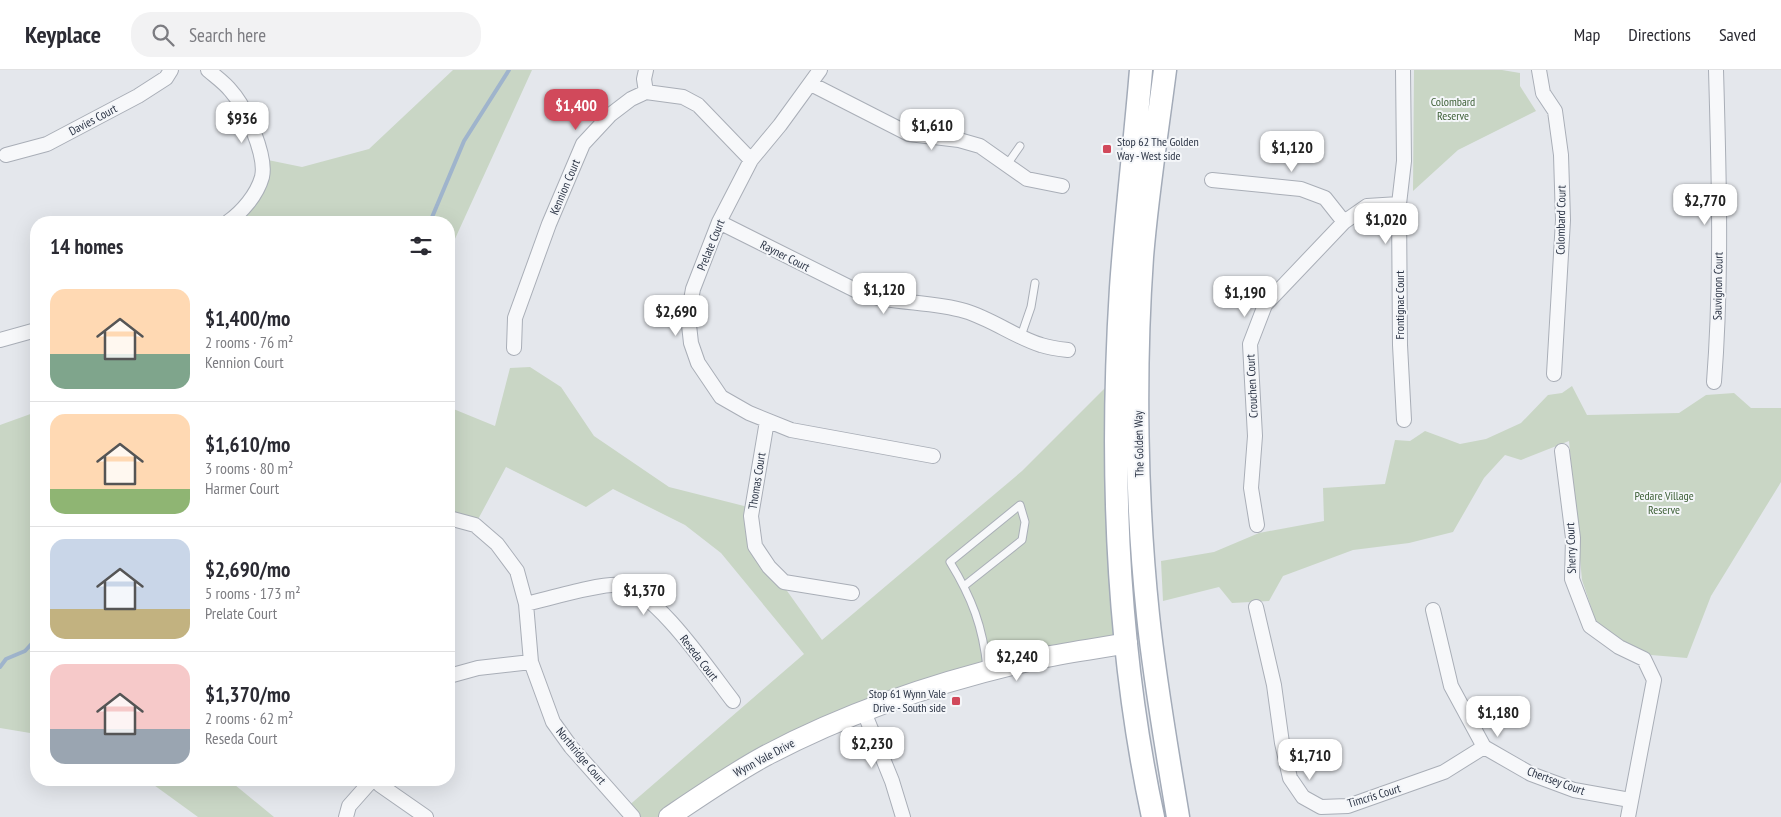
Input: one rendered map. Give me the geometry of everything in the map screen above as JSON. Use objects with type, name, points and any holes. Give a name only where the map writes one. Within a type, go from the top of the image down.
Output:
[{"type":"main road","name":"The Golden Way","points":[[1141,70],[1125,241],[1119,350],[1118,506],[1134,719],[1152,817]]},
{"type":"main road","name":"The Golden Way","points":[[1165,70],[1147,206],[1140,304],[1140,479],[1148,613],[1178,817]]},
{"type":"main road","points":[[1148,613],[1127,643],[1142,651],[1154,663]]},
{"type":"main road","name":"Wynn Vale Drive","points":[[669,817],[766,756],[864,712],[935,686],[988,671],[1038,659],[1127,643]]},
{"type":"street","name":"Davies Court","points":[[6,155],[47,144],[138,96],[166,78],[171,70]]},
{"type":"street","points":[[208,70],[232,92],[249,123],[263,159],[262,177],[252,197],[236,216]]},
{"type":"street","points":[[646,70],[644,79],[646,92],[683,97],[698,105],[751,160]]},
{"type":"street","name":"Prelate Court","points":[[820,70],[751,160],[719,222],[693,289],[688,316],[691,343],[698,363],[721,396],[734,406],[791,430],[934,456]]},
{"type":"street","name":"Frontignac Court","points":[[1403,70],[1404,161],[1399,204],[1400,345],[1404,420]]},
{"type":"street","name":"Colombard Court","points":[[1539,70],[1543,93],[1555,111],[1561,155],[1563,220],[1554,374]]},
{"type":"street","name":"Sauvignon Court","points":[[1714,382],[1718,333],[1719,225],[1716,70]]},
{"type":"street","points":[[811,84],[909,134],[959,140],[980,146],[1027,179],[1062,186]]},
{"type":"street","name":"Kennion Court","points":[[514,348],[515,318],[550,224],[583,144],[610,115],[631,99],[646,92]]},
{"type":"street","points":[[1212,180],[1301,189],[1325,198],[1344,222]]},
{"type":"street","name":"Crouchen Court","points":[[1257,525],[1251,488],[1254,436],[1250,344],[1266,305],[1344,222],[1367,206],[1399,204]]},
{"type":"street","name":"Rayner Court","points":[[719,222],[863,294],[884,300],[939,305],[964,311],[991,320],[1042,346],[1068,350]]},
{"type":"street","points":[[0,340],[30,332]]},
{"type":"street","name":"Thomas Court","points":[[767,421],[751,516],[755,546],[769,567],[784,582],[852,593]]},
{"type":"street","name":"Sherry Court","points":[[1562,451],[1573,538],[1572,579],[1590,626],[1619,647],[1644,659],[1654,680],[1628,817]]},
{"type":"street","name":"Northridge Court","points":[[455,520],[475,525],[497,544],[517,571],[526,604],[531,662],[554,722],[571,747],[633,817]]},
{"type":"street","name":"Reseda Court","points":[[526,604],[619,585],[638,590],[662,613],[733,702]]},
{"type":"street","name":"Timcris Court","points":[[1256,607],[1274,685],[1282,743],[1290,778],[1303,797],[1321,807],[1348,806],[1444,772],[1484,747]]},
{"type":"street","points":[[1433,610],[1451,686],[1484,747]]},
{"type":"street","points":[[455,674],[478,668],[531,662]]},
{"type":"street","points":[[864,712],[892,781],[903,817]]},
{"type":"street","name":"Chertsey Court","points":[[1484,747],[1531,774],[1574,790],[1630,800]]},
{"type":"street","points":[[346,817],[353,801],[367,786]]},
{"type":"street","points":[[381,786],[426,817]]},
{"type":"lane","points":[[1006,166],[1012,154],[1020,146]]},
{"type":"lane","points":[[1021,336],[1030,313],[1035,283]]},
{"type":"lane","points":[[964,586],[1022,540],[1025,522],[1020,505],[950,562],[972,600],[984,639],[988,671]]},
{"type":"green space","points":[[453,70],[532,70],[455,239],[455,216],[236,216],[240,213],[263,159],[302,167],[369,149]]},
{"type":"green space","name":"Colombard Reserve","points":[[1414,70],[1502,70],[1520,73],[1520,86],[1536,111],[1458,150],[1413,191]]},
{"type":"green space","points":[[530,367],[561,387],[594,436],[669,487],[752,508],[755,546],[822,640],[1022,471],[1118,375],[1127,643],[855,716],[670,817],[633,817],[626,808],[804,654],[721,553],[685,525],[613,489],[586,507],[506,467],[475,525],[455,520],[455,410],[495,426],[510,368]]},
{"type":"green space","name":"Pedare Village Reserve","points":[[1572,386],[1587,415],[1679,413],[1706,395],[1734,393],[1751,408],[1781,408],[1781,482],[1711,596],[1687,658],[1651,655],[1618,642],[1596,622],[1582,580],[1569,441],[1521,460],[1505,455],[1484,478],[1453,532],[1409,543],[1353,550],[1283,576],[1269,601],[1232,603],[1219,587],[1163,601],[1161,561],[1214,552],[1259,533],[1324,521],[1323,488],[1385,484],[1395,440],[1410,441],[1425,431],[1460,444],[1486,439],[1521,423],[1548,395],[1562,393]]},
{"type":"green space","points":[[30,414],[30,733],[0,728],[0,425]]},
{"type":"green space","points":[[155,786],[236,786],[274,817],[198,817]]},
{"type":"waterway","points":[[433,216],[464,141],[509,70]]},
{"type":"waterway","points":[[0,667],[6,659],[25,651],[30,646]]},
{"type":"place","name":"Stop 62 The Golden Way - West side","points":[[1107,149]]},
{"type":"place","name":"Stop 61 Wynn Vale Drive - South side","points":[[956,701]]}]
